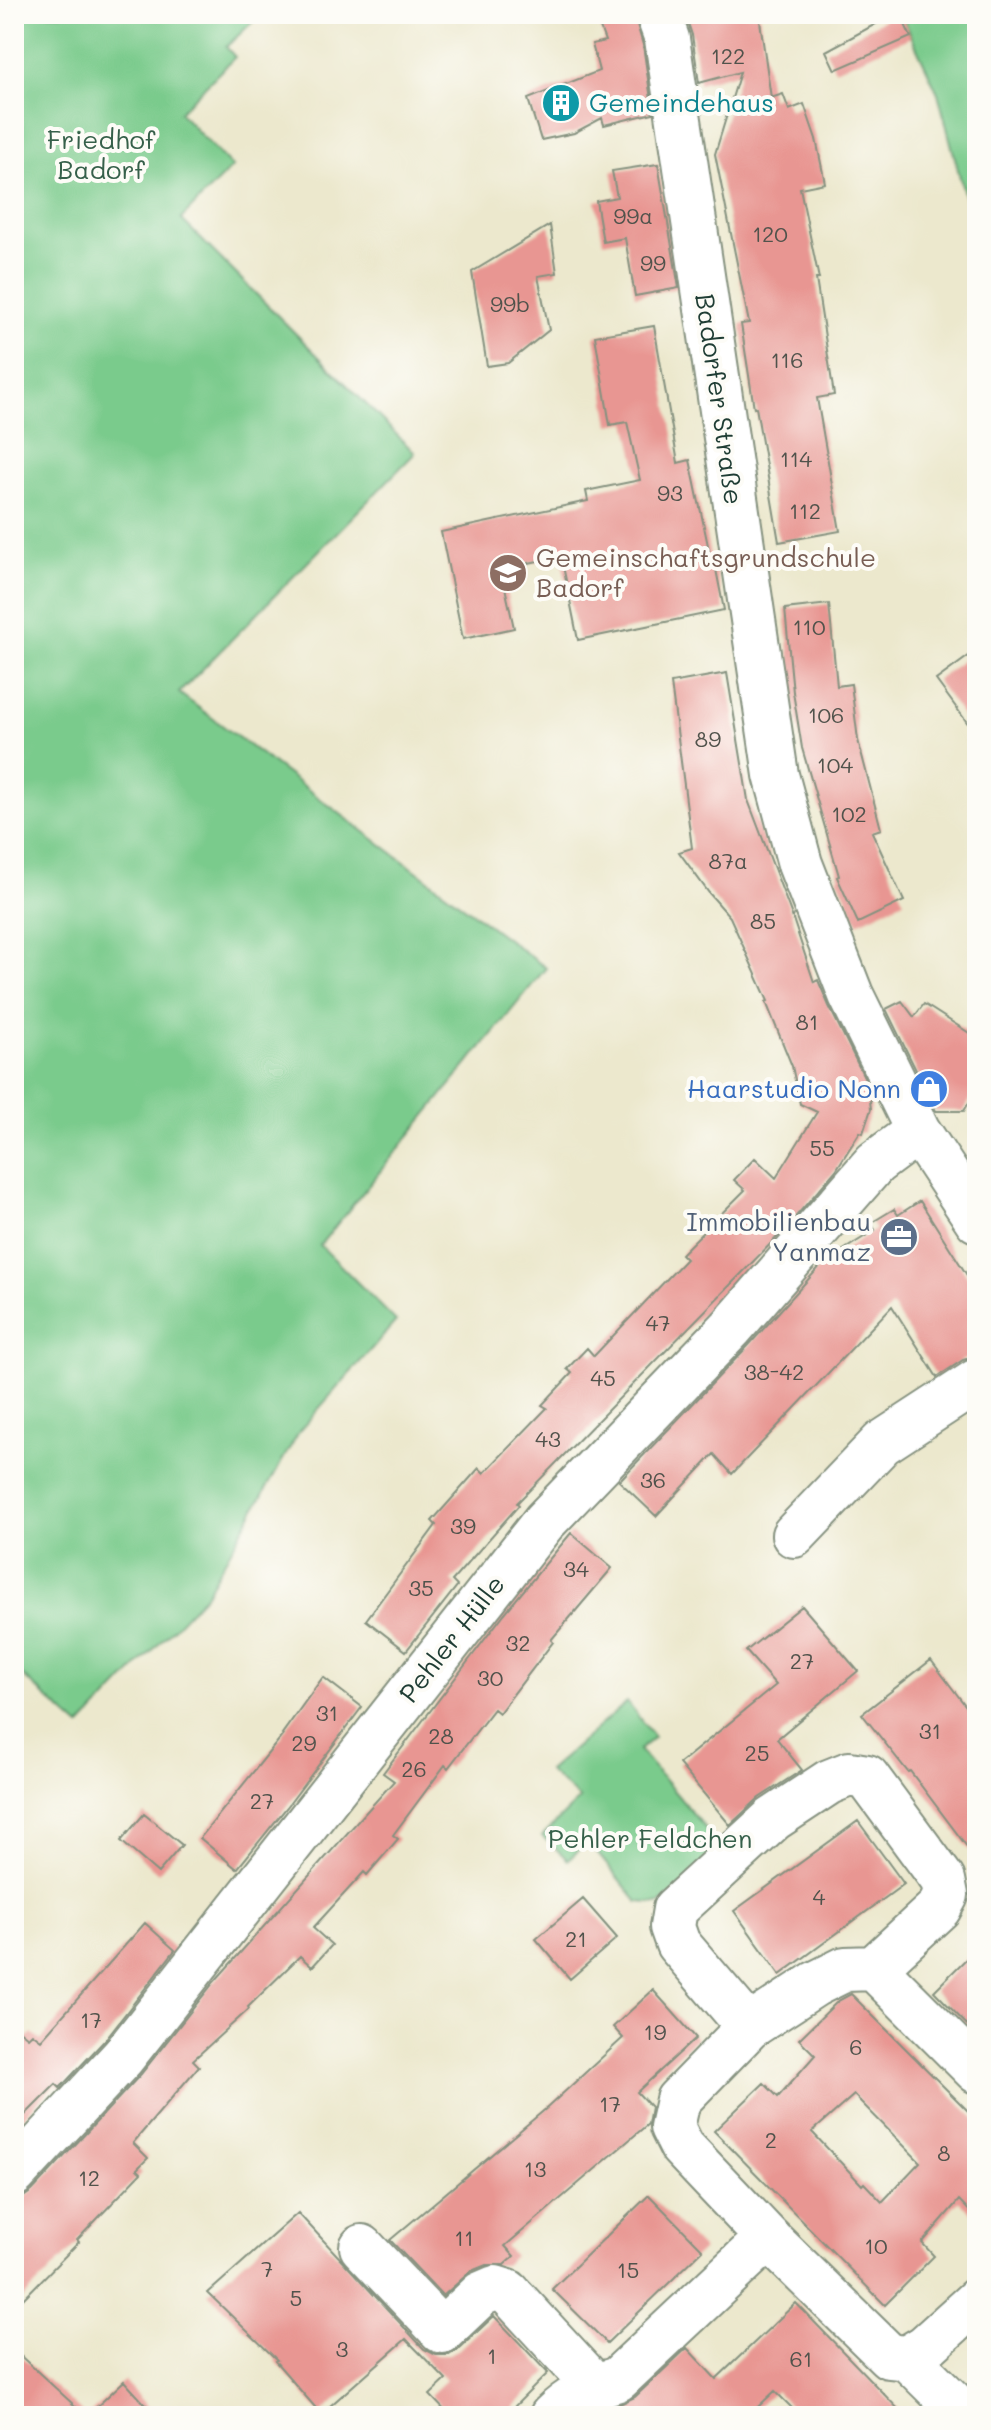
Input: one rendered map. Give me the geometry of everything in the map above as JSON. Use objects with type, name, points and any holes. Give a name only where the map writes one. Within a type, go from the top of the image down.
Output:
[{"type":"street","name":"Badorfer Straße","points":[[658,14],[667,39],[776,775],[800,864],[851,995],[918,1131],[977,1220]]},
{"type":"street","name":"Pehler Hülle","points":[[14,2174],[123,2057],[544,1522],[731,1328],[875,1163],[918,1131]]},
{"type":"street","points":[[794,1535],[870,1453],[896,1432],[977,1381]]},
{"type":"street","points":[[749,2027],[678,1944],[672,1927],[675,1909],[773,1819],[829,1782],[849,1774],[867,1777],[943,1880],[946,1895],[939,1908],[874,1968],[845,1969],[815,1984],[749,2027],[678,2100],[672,2127],[682,2147],[768,2238],[889,2356],[907,2358],[925,2347],[977,2300]]},
{"type":"street","points":[[874,1968],[977,2071]]},
{"type":"street","points":[[552,2416],[560,2407],[594,2385],[618,2379],[768,2238]]},
{"type":"street","points":[[362,2247],[442,2331],[481,2294],[495,2288],[508,2292],[594,2385]]},
{"type":"street","points":[[907,2358],[966,2416]]},
{"type":"green space","name":"Friedhof Badorf","points":[[14,14],[261,14],[226,47],[235,57],[179,112],[232,167],[181,219],[415,453],[179,693],[546,968],[320,1245],[396,1321],[300,1430],[205,1595],[80,1727],[14,1668]]},
{"type":"green space","points":[[901,14],[977,14],[977,243],[938,93]]},
{"type":"green space","name":"Pehler Feldchen","points":[[627,1702],[654,1737],[639,1750],[724,1850],[660,1904],[638,1902],[588,1842],[568,1860],[542,1836],[580,1799],[548,1771]]},
{"type":"building","points":[[595,14],[634,14],[643,45],[653,113],[604,125],[602,118],[574,133],[541,140],[528,99],[599,71],[592,44],[605,41]]},
{"type":"building","points":[[685,14],[759,14],[771,98],[783,94],[789,110],[804,104],[816,139],[825,183],[800,188],[819,279],[816,279],[834,395],[817,398],[840,531],[779,542],[741,324],[749,323],[715,154],[740,72],[699,83],[692,35]]},
{"type":"building","points":[[894,14],[900,14],[911,37],[835,70],[826,51]]},
{"type":"building","points":[[658,164],[679,288],[635,296],[625,238],[603,242],[596,201],[617,197],[612,171]]},
{"type":"building","points":[[550,225],[557,273],[538,276],[549,330],[508,363],[487,366],[472,272]]},
{"type":"building","points":[[654,326],[678,463],[690,460],[724,610],[578,640],[561,556],[501,569],[514,628],[463,639],[441,532],[588,501],[586,491],[640,480],[627,422],[610,425],[595,336]]},
{"type":"building","points":[[829,604],[837,686],[851,684],[858,740],[881,829],[872,832],[904,901],[858,923],[837,877],[802,748],[785,609]]},
{"type":"building","points":[[977,650],[977,736],[936,680]]},
{"type":"building","points":[[727,673],[748,800],[814,982],[818,980],[874,1097],[870,1101],[871,1109],[863,1133],[860,1132],[836,1170],[785,1229],[517,1503],[519,1505],[452,1581],[457,1586],[406,1651],[366,1620],[436,1525],[432,1521],[479,1468],[484,1473],[547,1408],[542,1405],[572,1373],[567,1369],[587,1348],[594,1356],[686,1259],[681,1254],[745,1190],[734,1180],[755,1158],[776,1178],[817,1112],[800,1104],[792,1066],[768,1001],[730,917],[679,852],[692,848],[671,683]]},
{"type":"building","points":[[902,1001],[914,1017],[924,1004],[977,1038],[977,1089],[964,1111],[936,1111],[886,1009]]},
{"type":"building","points":[[920,1201],[977,1291],[977,1356],[963,1360],[937,1377],[892,1306],[732,1474],[714,1454],[656,1516],[619,1481],[823,1263],[875,1230],[871,1223],[894,1209],[898,1215]]},
{"type":"building","points":[[571,1533],[612,1568],[551,1640],[553,1642],[499,1713],[494,1709],[448,1768],[445,1765],[393,1835],[398,1839],[367,1875],[364,1872],[313,1928],[332,1945],[312,1967],[300,1956],[249,2009],[193,2060],[199,2066],[133,2143],[148,2158],[137,2169],[141,2173],[14,2308],[14,2198],[22,2198],[32,2191],[141,2074],[214,1982],[394,1781],[383,1773],[504,1614]]},
{"type":"building","points":[[802,1606],[858,1671],[777,1739],[802,1770],[759,1798],[730,1825],[679,1764],[776,1685],[746,1651]]},
{"type":"building","points":[[931,1660],[977,1721],[977,1860],[910,1771],[862,1714]]},
{"type":"building","points":[[323,1677],[362,1707],[237,1869],[200,1838],[283,1735]]},
{"type":"building","points":[[144,1814],[182,1845],[158,1873],[121,1841]]},
{"type":"building","points":[[858,1821],[904,1884],[780,1975],[734,1911]]},
{"type":"building","points":[[583,1899],[617,1938],[570,1979],[536,1939]]},
{"type":"building","points":[[145,1923],[175,1950],[104,2041],[60,2088],[56,2084],[14,2126],[14,2026],[28,2037],[32,2033],[41,2040]]},
{"type":"building","points":[[977,1948],[977,2035],[934,1991]]},
{"type":"building","points":[[653,1990],[696,2038],[637,2092],[651,2107],[648,2124],[505,2246],[514,2256],[504,2265],[486,2265],[471,2271],[443,2296],[390,2240],[548,2107],[623,2038],[613,2027]]},
{"type":"building","points":[[851,1994],[977,2120],[977,2219],[959,2200],[922,2243],[934,2256],[885,2305],[714,2131],[764,2083],[778,2097],[815,2055],[799,2039],[838,2001]],"holes":[[[854,2095],[920,2162],[882,2202],[812,2132]]]},
{"type":"building","points":[[649,2195],[703,2250],[607,2343],[552,2289]]},
{"type":"building","points":[[298,2213],[424,2349],[436,2355],[449,2355],[494,2316],[548,2373],[505,2416],[450,2416],[430,2395],[446,2380],[406,2339],[321,2414],[277,2360],[208,2293]]},
{"type":"building","points":[[796,2303],[905,2416],[800,2416],[775,2391],[748,2416],[608,2416],[620,2404],[635,2397],[687,2348],[716,2379]]},
{"type":"building","points":[[14,2350],[86,2416],[14,2416]]},
{"type":"building","points":[[124,2381],[156,2416],[87,2416]]},
{"type":"place","name":"Gemeindehaus","points":[[561,103]]},
{"type":"place","name":"Gemeinschaftsgrundschule Badorf","points":[[508,573]]},
{"type":"place","name":"Haarstudio Nonn","points":[[929,1089]]},
{"type":"place","name":"Immobilienbau Yanmaz","points":[[899,1237]]}]
